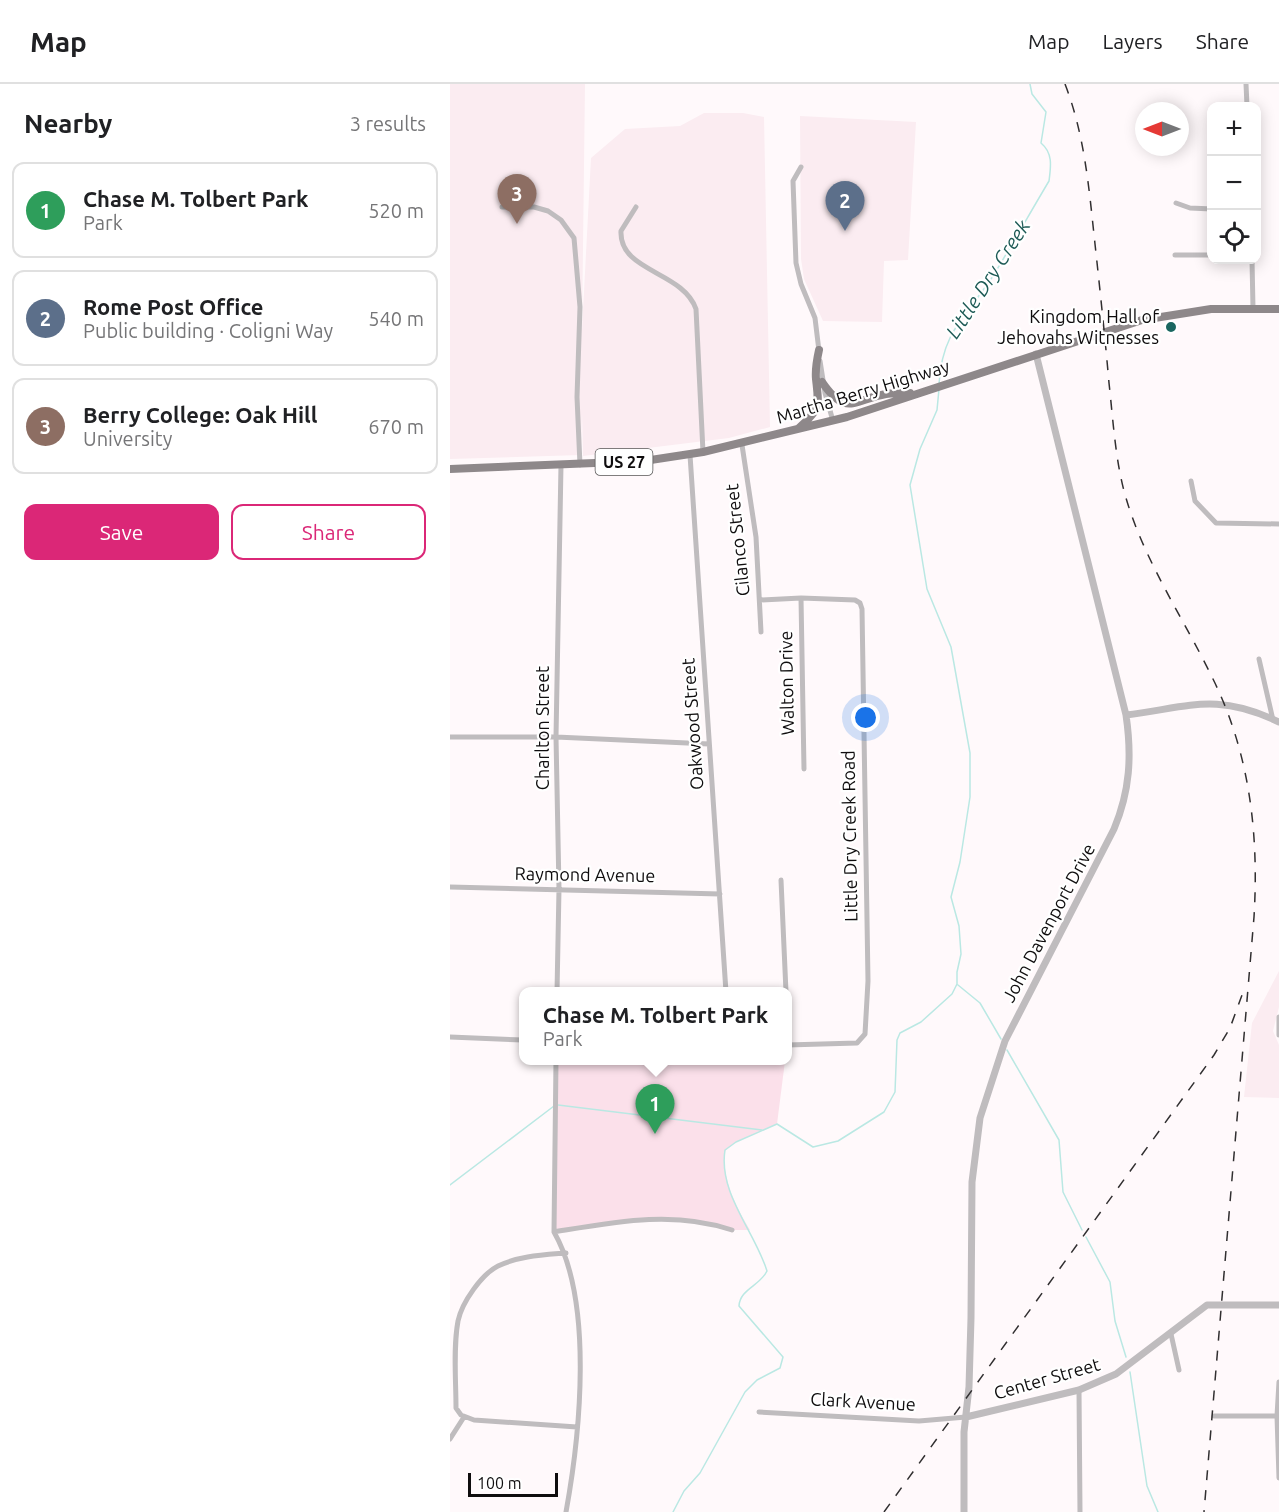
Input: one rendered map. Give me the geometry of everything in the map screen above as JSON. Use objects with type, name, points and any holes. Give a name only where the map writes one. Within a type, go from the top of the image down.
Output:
[{"type":"main road","name":"Martha Berry Highway","points":[[450,469],[580,465],[690,455],[742,445],[833,421],[903,396],[928,391],[1142,320],[1198,310],[1279,309]]},
{"type":"main road","points":[[795,431],[814,414],[819,405],[815,376],[819,350]]},
{"type":"main road","points":[[822,382],[833,397],[850,405],[885,394],[903,396]]},
{"type":"street","points":[[1246,84],[1247,102]]},
{"type":"street","points":[[801,167],[793,181],[796,271],[814,318],[822,382],[833,421]]},
{"type":"street","points":[[1176,203],[1190,208],[1207,209]]},
{"type":"street","points":[[502,207],[534,207],[548,211],[561,220],[574,238],[580,307],[577,397],[580,465]]},
{"type":"street","points":[[636,207],[621,231],[625,250],[633,258],[686,290],[696,309],[703,452]]},
{"type":"street","points":[[1175,255],[1207,255]]},
{"type":"street","points":[[1252,264],[1253,308]]},
{"type":"street","name":"John Davenport Drive","points":[[964,1512],[971,1318],[972,1165],[984,1101],[1005,1041],[1119,818],[1127,790],[1130,762],[1125,715],[1036,354]]},
{"type":"street","name":"Cilanco Street","points":[[742,445],[756,537],[760,632]]},
{"type":"street","name":"Oakwood Street","points":[[690,455],[726,987]]},
{"type":"street","name":"Charlton Street","points":[[557,987],[559,889],[556,737],[561,465]]},
{"type":"street","points":[[1191,481],[1195,501],[1216,523],[1279,524]]},
{"type":"street","points":[[760,600],[801,598]]},
{"type":"street","name":"Little Dry Creek Road","points":[[792,1045],[857,1043],[865,1034],[868,981],[860,603],[855,600],[801,598]]},
{"type":"street","name":"Walton Drive","points":[[801,598],[804,768]]},
{"type":"street","points":[[1259,659],[1276,721]]},
{"type":"street","points":[[1125,715],[1217,703],[1234,706],[1276,721]]},
{"type":"street","points":[[450,737],[556,737],[709,744]]},
{"type":"street","points":[[781,880],[786,987]]},
{"type":"street","name":"Raymond Avenue","points":[[450,887],[720,894]]},
{"type":"street","points":[[1279,1017],[1279,1035]]},
{"type":"street","points":[[450,1037],[519,1040]]},
{"type":"street","points":[[556,1065],[554,1232],[566,1253],[578,1321],[581,1367],[577,1427],[566,1512]]},
{"type":"street","points":[[554,1232],[638,1218],[696,1221],[732,1230]]},
{"type":"street","points":[[566,1253],[522,1258],[497,1267],[483,1278],[473,1292],[458,1320],[456,1408],[464,1417],[474,1420],[577,1427]]},
{"type":"street","name":"Center Street","points":[[966,1417],[1079,1389],[1126,1368],[1207,1305],[1279,1305]]},
{"type":"street","points":[[1171,1334],[1179,1370]]},
{"type":"street","points":[[1279,1382],[1279,1478]]},
{"type":"street","points":[[1079,1389],[1080,1512]]},
{"type":"street","name":"Clark Avenue","points":[[759,1412],[919,1421],[966,1417]]},
{"type":"street","points":[[1214,1416],[1278,1416]]},
{"type":"street","points":[[450,1440],[464,1417]]},
{"type":"shaded area","points":[[450,84],[585,84],[582,330],[591,158],[625,129],[680,126],[704,113],[743,113],[764,117],[770,427],[729,438],[583,456],[582,413],[581,455],[450,459]]},
{"type":"shaded area","points":[[800,116],[916,122],[908,260],[884,261],[882,322],[823,321],[804,279],[801,259]]},
{"type":"shaded area","points":[[1279,971],[1279,1007],[1273,1031],[1279,1045],[1279,1098],[1244,1097],[1252,1023]]},
{"type":"shaded area","points":[[556,1065],[784,1065],[777,1124],[736,1142],[725,1151],[727,1182],[750,1230],[732,1230],[712,1224],[638,1218],[554,1232]]},
{"type":"waterway","name":"Little Dry Creek","points":[[939,384],[941,366],[950,337],[993,276],[1049,181],[1051,165],[1049,155],[1041,143],[1046,112],[1032,94],[1030,84]]},
{"type":"waterway","name":"Little Dry Creek","points":[[673,1512],[684,1491],[700,1473],[745,1392],[757,1380],[780,1368],[783,1357],[739,1306],[746,1291],[767,1271],[732,1197],[724,1166],[725,1150],[736,1142],[777,1124],[813,1147],[838,1141],[884,1112],[895,1092],[897,1040],[900,1033],[921,1022],[952,994],[957,984],[961,954],[959,926],[951,897],[960,862],[970,797],[970,753],[951,647],[927,589],[910,485],[920,449],[937,410],[939,389]]},
{"type":"waterway","points":[[958,985],[980,1003],[1001,1039]]},
{"type":"waterway","points":[[1007,1050],[1059,1140],[1063,1192],[1082,1230]]},
{"type":"waterway","name":"Little Dry Creek","points":[[558,1105],[762,1130]]},
{"type":"waterway","name":"Little Dry Creek","points":[[450,1185],[554,1106]]},
{"type":"waterway","points":[[1086,1237],[1110,1282],[1115,1321],[1126,1357]]},
{"type":"waterway","points":[[1130,1372],[1147,1486],[1158,1512]]},
{"type":"railway","points":[[1065,84],[1077,123],[1091,203],[1118,464],[1124,491],[1152,564],[1226,707],[1244,766],[1253,825],[1254,917],[1204,1512]]},
{"type":"railway","points":[[884,1512],[1214,1055],[1230,1028],[1242,995]]},
{"type":"place","name":"Berry College: Oak Hill","points":[[517,224]]},
{"type":"place","name":"Rome Post Office","points":[[845,231]]},
{"type":"place","name":"Kingdom Hall of Jehovahs Witnesses","points":[[1171,327]]},
{"type":"place","name":"Chase M. Tolbert Park","points":[[655,1134]]}]
